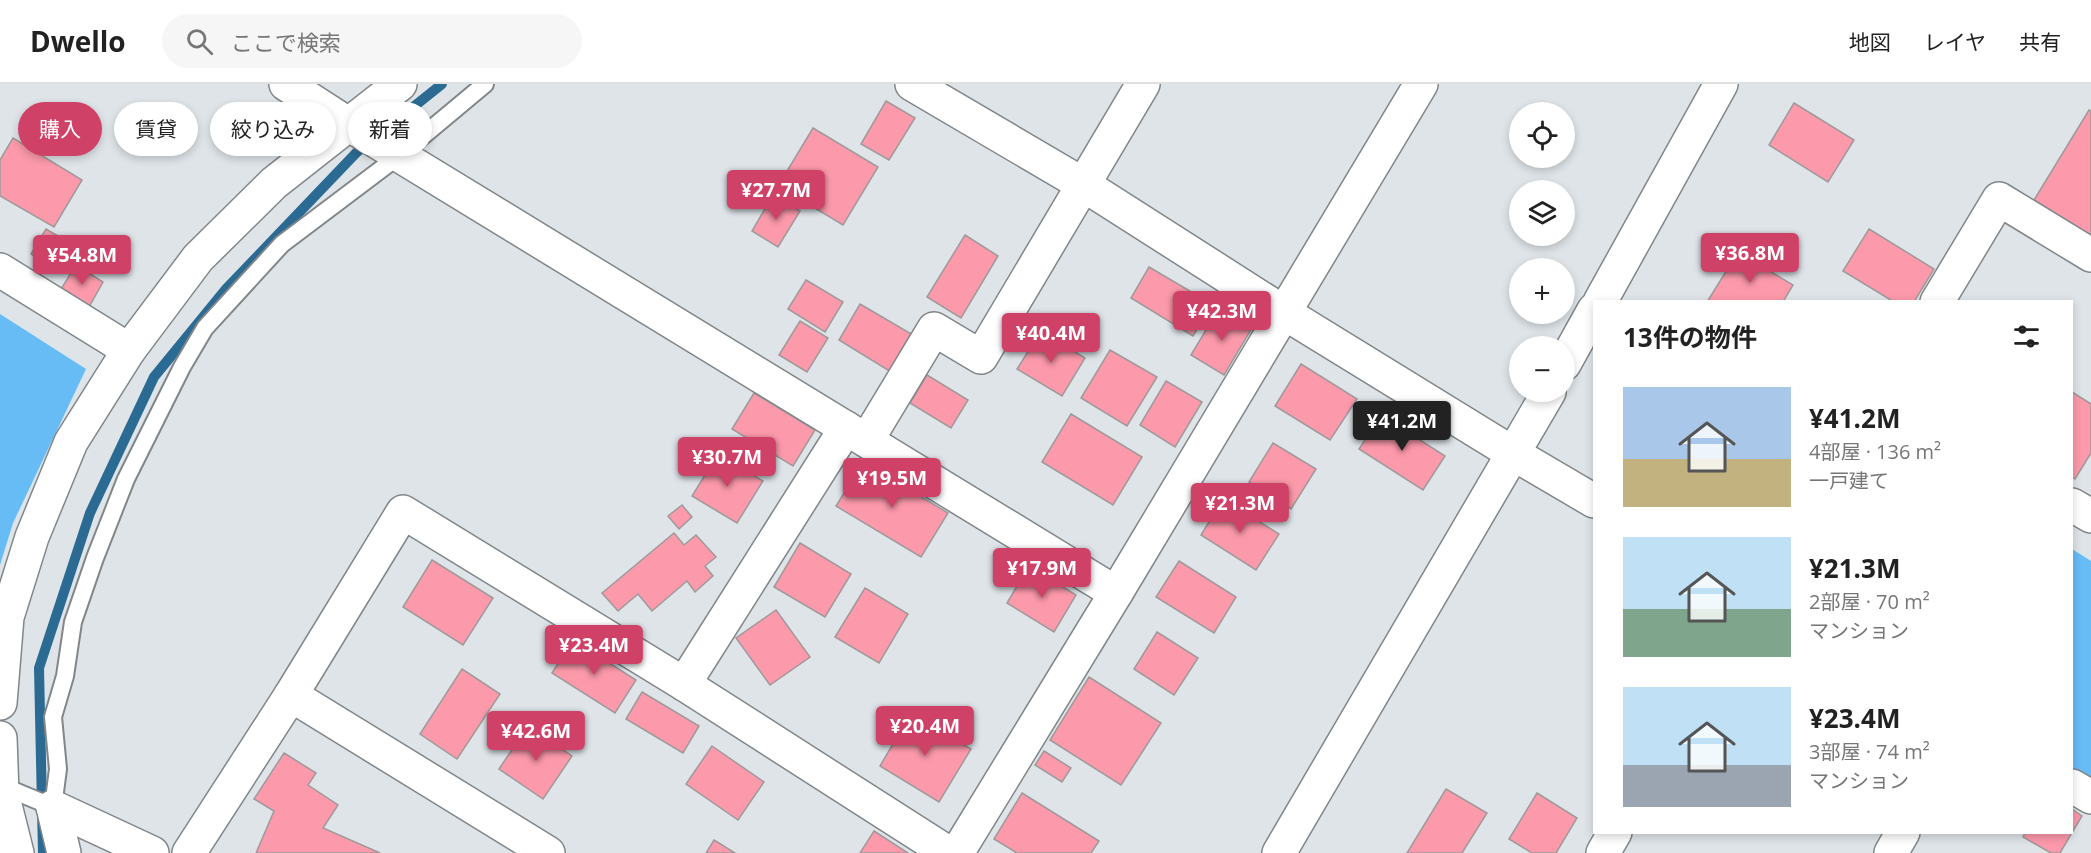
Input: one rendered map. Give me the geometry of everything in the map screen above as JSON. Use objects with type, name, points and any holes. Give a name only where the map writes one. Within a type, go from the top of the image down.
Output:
[{"type":"street","points":[[0,702],[7,618],[32,537],[71,442],[129,350],[198,258],[274,183],[348,124],[286,84]]},
{"type":"street","points":[[377,102],[400,84]]},
{"type":"street","points":[[912,84],[1084,186],[1283,312],[1593,500]]},
{"type":"street","points":[[684,684],[856,434],[934,329],[981,357],[1143,84]]},
{"type":"street","points":[[957,853],[1421,84]]},
{"type":"street","points":[[1600,300],[1721,84]]},
{"type":"street","points":[[402,156],[1116,592]]},
{"type":"street","points":[[1939,300],[1999,199],[2091,255]]},
{"type":"street","points":[[0,270],[129,350]]},
{"type":"street","points":[[1575,344],[1593,312]]},
{"type":"street","points":[[1279,853],[1543,402]]},
{"type":"street","points":[[2073,506],[2091,516]]},
{"type":"street","points":[[189,853],[291,695],[403,512],[684,684],[948,853]]},
{"type":"street","points":[[291,695],[548,853]]},
{"type":"street","points":[[0,738],[2,793],[17,853]]},
{"type":"street","points":[[2073,787],[2091,797]]},
{"type":"street","points":[[53,807],[64,853]]},
{"type":"street","points":[[53,807],[152,853]]},
{"type":"street","points":[[1603,853],[1614,834]]},
{"type":"street","points":[[1891,853],[1903,834]]},
{"type":"lane","points":[[432,129],[486,84]]},
{"type":"lane","points":[[1,786],[53,807],[57,770],[53,717],[65,675],[73,622],[126,479],[182,367],[205,328],[282,244],[399,156]]},
{"type":"shaded area","points":[[0,314],[86,369],[13,523],[0,565]]},
{"type":"shaded area","points":[[2073,550],[2091,561],[2091,785],[2073,775]]},
{"type":"building","points":[[886,101],[915,118],[889,160],[861,144]]},
{"type":"building","points":[[1794,103],[1854,140],[1828,182],[1769,145]]},
{"type":"building","points":[[2089,110],[2091,111],[2091,236],[2034,200]]},
{"type":"building","points":[[813,128],[878,167],[843,225],[778,186]]},
{"type":"building","points":[[13,138],[18,141],[18,156],[43,156],[82,180],[54,227],[0,196],[0,160]]},
{"type":"building","points":[[773,195],[800,211],[778,247],[752,231]]},
{"type":"building","points":[[46,229],[78,248],[63,273],[31,254]]},
{"type":"building","points":[[1869,229],[1934,269],[1915,300],[1891,300],[1843,271]]},
{"type":"building","points":[[965,235],[998,256],[961,318],[927,297]]},
{"type":"building","points":[[1738,252],[1793,285],[1784,300],[1708,300]]},
{"type":"building","points":[[76,265],[103,282],[89,307],[61,289]]},
{"type":"building","points":[[1149,267],[1212,304],[1193,336],[1131,298]]},
{"type":"building","points":[[806,280],[843,302],[825,332],[788,309]]},
{"type":"building","points":[[860,304],[913,335],[891,372],[839,340]]},
{"type":"building","points":[[1219,308],[1252,328],[1224,375],[1191,355]]},
{"type":"building","points":[[800,321],[828,338],[807,372],[779,355]]},
{"type":"building","points":[[1041,331],[1085,358],[1062,396],[1017,369]]},
{"type":"building","points":[[1110,350],[1157,377],[1127,426],[1081,398]]},
{"type":"building","points":[[1301,364],[1357,399],[1330,440],[1275,406]]},
{"type":"building","points":[[927,375],[968,400],[951,428],[910,403]]},
{"type":"building","points":[[1166,381],[1202,402],[1175,447],[1140,425]]},
{"type":"building","points":[[754,393],[815,430],[793,466],[732,429]]},
{"type":"building","points":[[2073,393],[2091,404],[2091,453],[2075,479],[2073,478]]},
{"type":"building","points":[[1071,414],[1142,457],[1113,505],[1042,462]]},
{"type":"building","points":[[1381,415],[1445,456],[1423,490],[1359,449]]},
{"type":"building","points":[[1273,443],[1316,469],[1291,509],[1249,482]]},
{"type":"building","points":[[718,454],[763,481],[737,523],[692,496]]},
{"type":"building","points":[[863,462],[948,513],[921,557],[836,506]]},
{"type":"building","points":[[1223,499],[1279,534],[1256,570],[1201,535]]},
{"type":"building","points":[[682,505],[692,517],[679,529],[668,516]]},
{"type":"building","points":[[674,533],[684,545],[696,535],[716,557],[705,566],[713,576],[695,592],[687,581],[652,611],[638,594],[618,611],[602,593]]},
{"type":"building","points":[[800,543],[851,574],[825,617],[774,587]]},
{"type":"building","points":[[432,560],[493,598],[463,645],[403,607]]},
{"type":"building","points":[[1179,561],[1236,597],[1214,633],[1156,597]]},
{"type":"building","points":[[1029,566],[1076,595],[1054,632],[1007,603]]},
{"type":"building","points":[[865,588],[908,614],[879,663],[835,637]]},
{"type":"building","points":[[776,610],[810,657],[770,685],[736,638]]},
{"type":"building","points":[[1157,632],[1198,658],[1174,695],[1134,669]]},
{"type":"building","points":[[573,640],[636,680],[615,713],[552,673]]},
{"type":"building","points":[[462,669],[500,694],[457,759],[420,734]]},
{"type":"building","points":[[1089,677],[1161,723],[1121,785],[1050,740]]},
{"type":"building","points":[[642,692],[699,726],[683,753],[626,719]]},
{"type":"building","points":[[911,713],[971,749],[939,802],[880,766]]},
{"type":"building","points":[[528,726],[572,756],[543,799],[499,769]]},
{"type":"building","points":[[712,746],[764,782],[738,820],[686,784]]},
{"type":"building","points":[[1044,751],[1071,768],[1062,782],[1035,765]]},
{"type":"building","points":[[284,753],[316,773],[308,785],[338,805],[323,828],[380,853],[256,853],[274,811],[254,799]]},
{"type":"building","points":[[1446,789],[1487,813],[1462,853],[1407,853]]},
{"type":"building","points":[[1022,793],[1099,841],[1091,853],[1017,853],[994,839]]},
{"type":"building","points":[[1537,793],[1577,818],[1556,853],[1532,853],[1509,839]]},
{"type":"building","points":[[2073,810],[2082,816],[2073,831]]},
{"type":"building","points":[[874,831],[908,853],[860,853]]},
{"type":"building","points":[[2024,834],[2071,834],[2060,853],[2051,853],[2023,837]]},
{"type":"building","points":[[714,840],[735,853],[706,853]]},
{"type":"waterway","points":[[43,853],[39,668],[90,513],[154,377],[226,289],[357,152],[442,84]]}]
